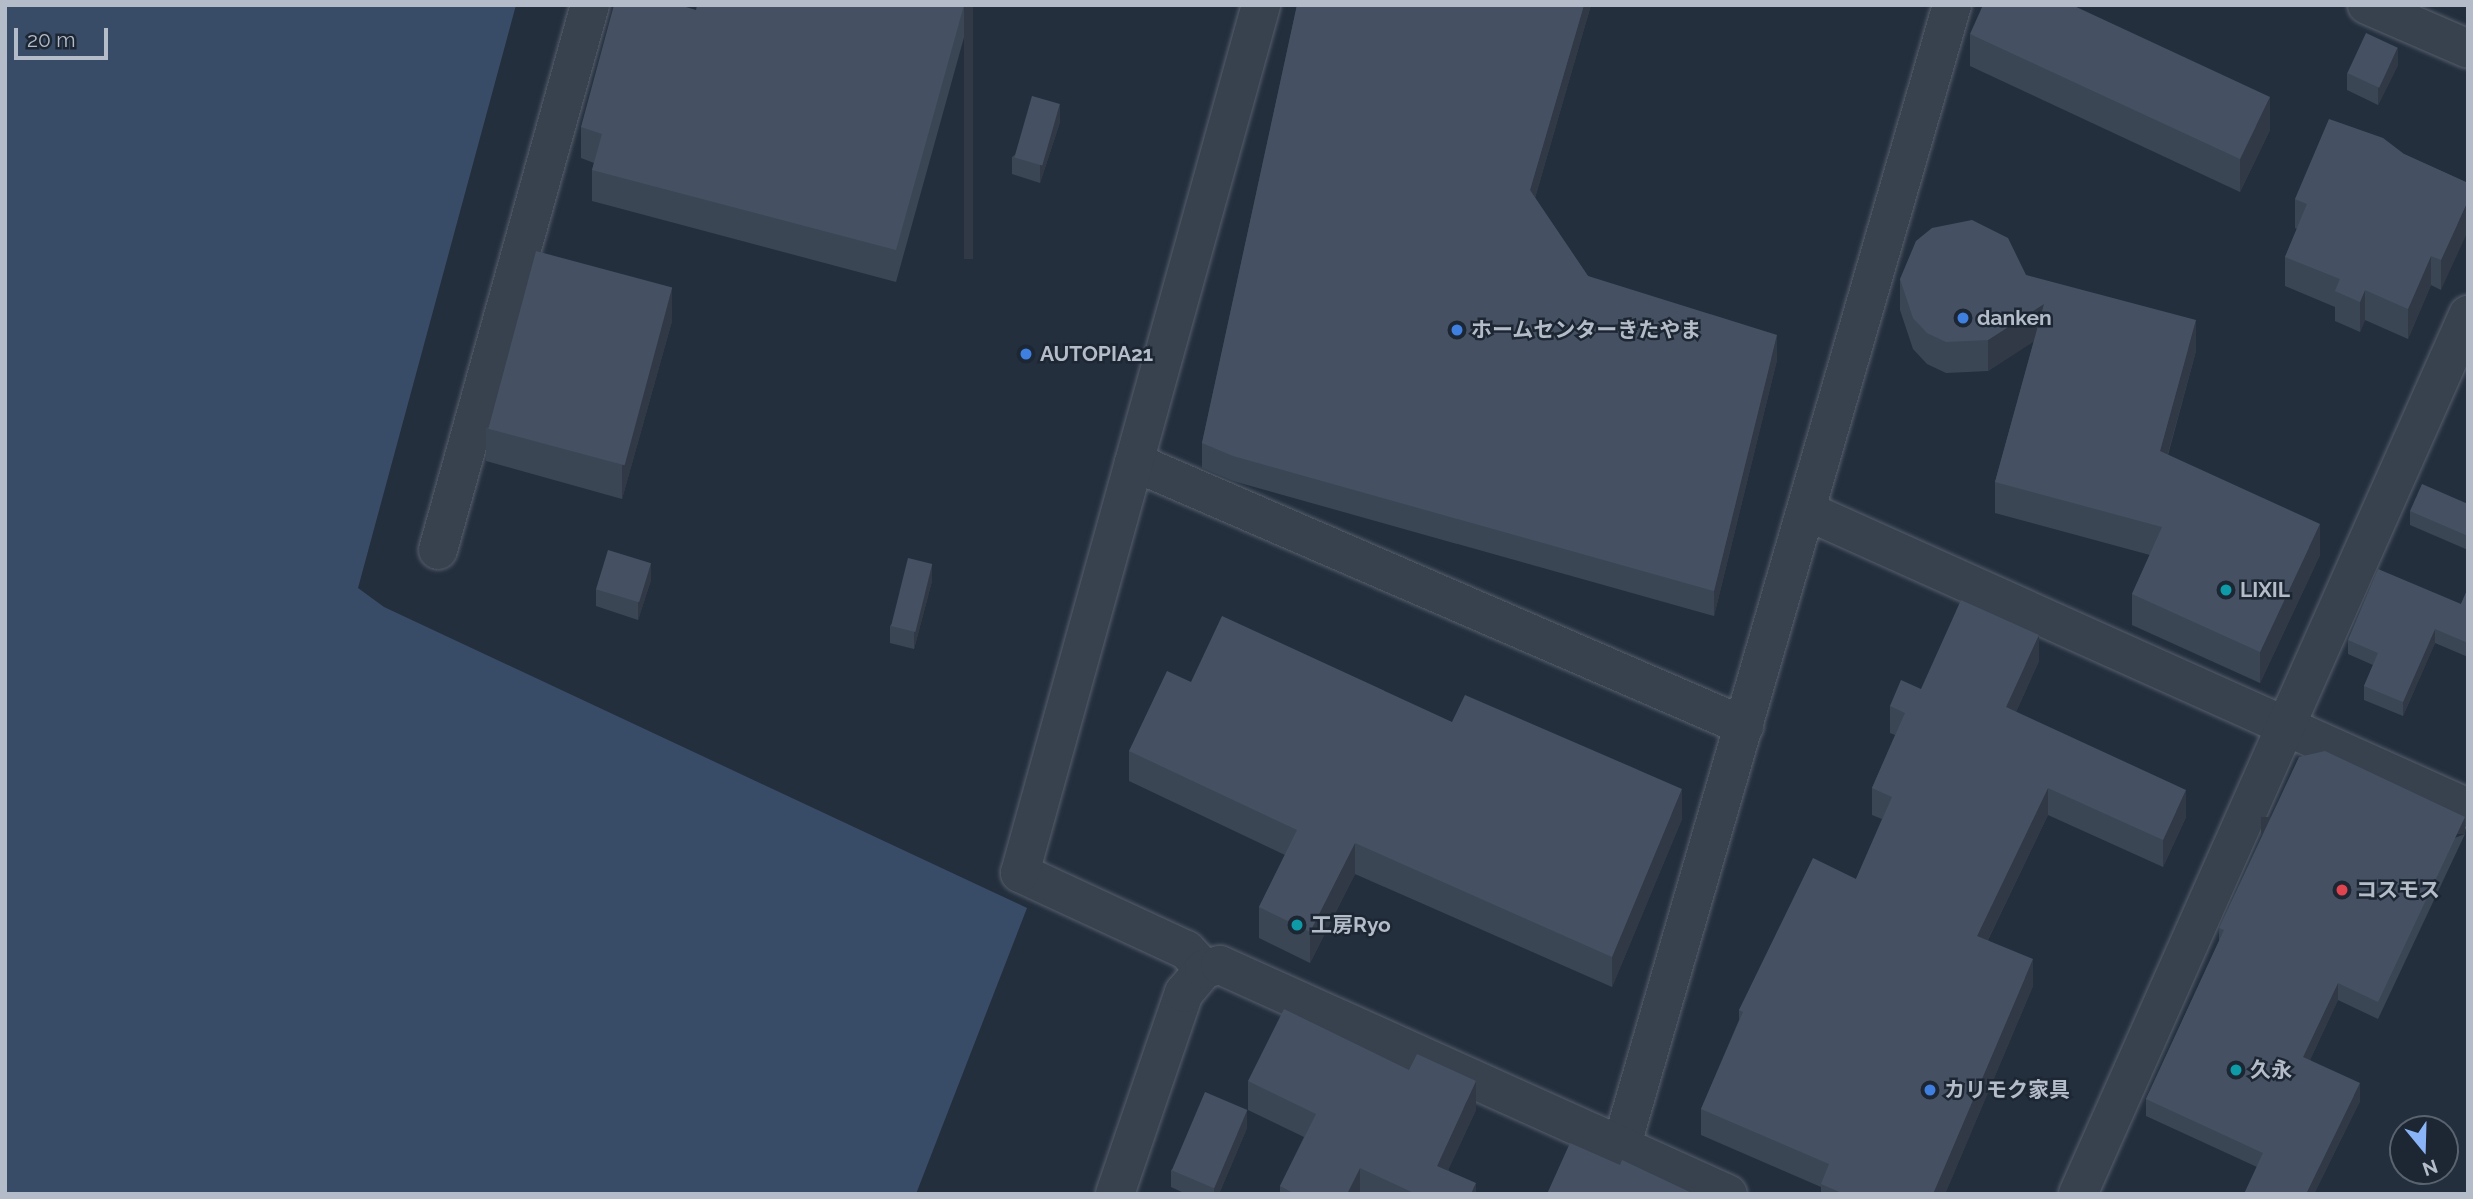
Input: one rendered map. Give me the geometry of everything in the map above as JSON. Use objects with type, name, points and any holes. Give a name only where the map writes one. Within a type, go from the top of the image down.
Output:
[{"type":"street","points":[[438,550],[590,5]]},
{"type":"street","points":[[1204,969],[1185,950],[1020,873],[1261,5]]},
{"type":"street","points":[[1622,1144],[1952,5]]},
{"type":"street","points":[[2367,5],[2468,49]]},
{"type":"street","points":[[2078,1194],[2468,315]]},
{"type":"street","points":[[1134,462],[1744,726]]},
{"type":"street","points":[[1807,511],[2468,808]]},
{"type":"street","points":[[1115,1194],[1184,993],[1204,969],[1220,965],[1728,1194]]},
{"type":"water","points":[[5,5],[516,5],[358,588],[384,607],[1027,908],[916,1194],[5,1194]]},
{"type":"building","points":[[614,5],[679,5],[696,10],[697,5],[964,5],[896,250],[592,170],[602,134],[581,127]]},
{"type":"building","name":"ホームセンターきたやま","points":[[1297,5],[1584,5],[1530,190],[1588,276],[1777,335],[1714,591],[1233,456],[1202,443]]},
{"type":"building","points":[[1983,5],[2072,5],[2270,97],[2240,159],[1970,34]]},
{"type":"building","points":[[2366,33],[2398,48],[2379,88],[2347,73]]},
{"type":"building","points":[[1032,96],[1060,104],[1042,166],[1014,158]]},
{"type":"building","points":[[2329,119],[2383,138],[2404,154],[2468,183],[2468,201],[2441,260],[2431,256],[2408,309],[2365,290],[2360,302],[2335,291],[2340,279],[2285,257],[2307,204],[2295,199]]},
{"type":"building","points":[[1972,220],[2008,238],[2026,275],[2196,320],[2160,451],[2320,524],[2260,652],[2132,594],[2162,527],[1995,482],[2044,304],[1988,340],[1946,342],[1927,333],[1913,318],[1900,279],[1916,241],[1932,228]]},
{"type":"building","points":[[536,251],[672,287],[625,465],[488,429]]},
{"type":"building","points":[[2422,484],[2468,504],[2468,536],[2410,511]]},
{"type":"building","points":[[608,550],[651,563],[639,602],[596,589]]},
{"type":"building","points":[[908,558],[932,564],[915,632],[891,626]]},
{"type":"building","points":[[2378,569],[2461,604],[2468,588],[2468,643],[2435,629],[2403,702],[2364,686],[2378,653],[2348,640]]},
{"type":"building","points":[[1961,600],[2039,635],[2006,707],[2186,790],[2163,840],[2048,788],[1977,936],[2033,959],[1933,1194],[1844,1194],[1821,1184],[1829,1164],[1701,1109],[1743,1012],[1739,1010],[1813,858],[1856,879],[1892,797],[1872,788],[1905,713],[1890,706],[1901,680],[1921,689]]},
{"type":"building","points":[[1222,616],[1452,722],[1465,695],[1682,789],[1612,957],[1355,843],[1310,932],[1259,907],[1297,830],[1129,751],[1167,671],[1191,682]]},
{"type":"building","points":[[2325,751],[2465,817],[2378,1002],[2338,983],[2303,1057],[2360,1083],[2306,1194],[2244,1194],[2263,1153],[2146,1099],[2224,930],[2219,928],[2299,757]]},
{"type":"building","points":[[1284,1009],[1409,1070],[1417,1054],[1476,1081],[1437,1166],[1476,1183],[1471,1194],[1416,1194],[1360,1168],[1347,1194],[1295,1194],[1280,1186],[1316,1114],[1248,1081]]},
{"type":"building","points":[[1205,1092],[1247,1110],[1214,1188],[1172,1170]]},
{"type":"building","points":[[1570,1143],[1620,1165],[1622,1160],[1694,1194],[1547,1194]]},
{"type":"place","name":"danken","points":[[1963,318]]},
{"type":"place","name":"ホームセンターきたやま","points":[[1457,330]]},
{"type":"place","name":"AUTOPIA21","points":[[1026,354]]},
{"type":"place","name":"LIXIL","points":[[2226,590]]},
{"type":"place","name":"コスモス","points":[[2342,890]]},
{"type":"place","name":"工房Ryo","points":[[1297,925]]},
{"type":"place","name":"久永","points":[[2236,1070]]},
{"type":"place","name":"カリモク家具","points":[[1930,1090]]}]
